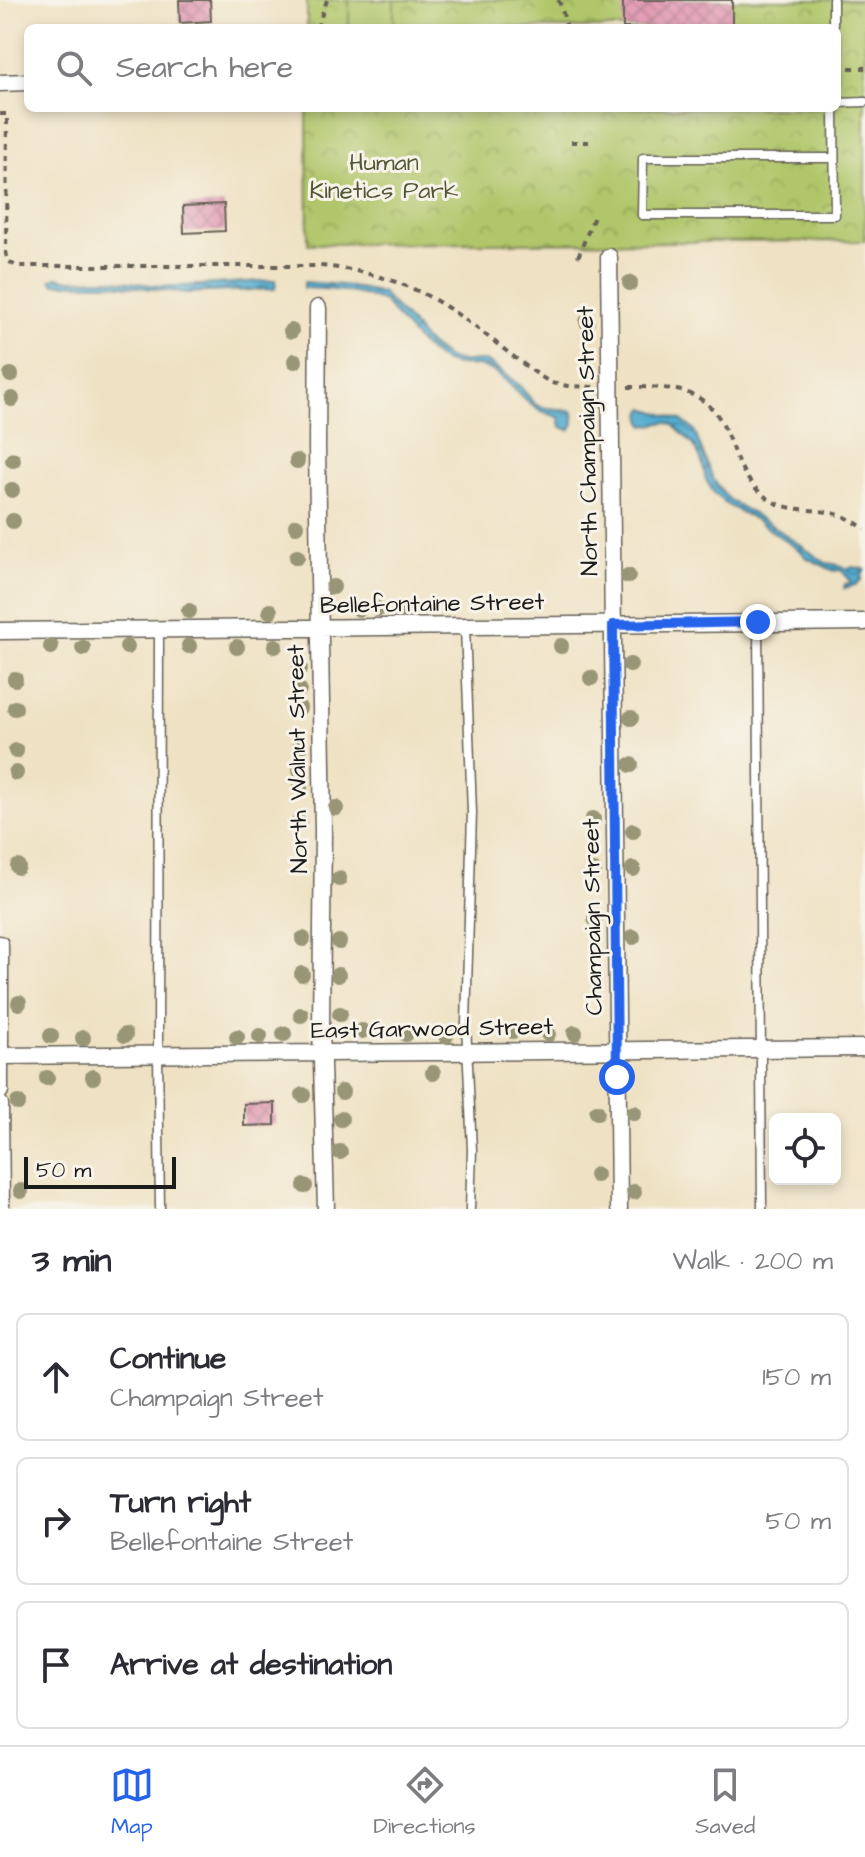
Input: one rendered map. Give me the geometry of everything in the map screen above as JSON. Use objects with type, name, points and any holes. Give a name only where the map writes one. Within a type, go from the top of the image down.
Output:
[{"type":"street","points":[[0,83],[24,82]]},
{"type":"street","name":"North Champaign Street","points":[[609,257],[613,625]]},
{"type":"street","name":"North Walnut Street","points":[[318,308],[322,1054],[326,1209]]},
{"type":"street","name":"Bellefontaine Street","points":[[0,631],[865,622]]},
{"type":"street","name":"Champaign Street","points":[[613,625],[619,1209]]},
{"type":"street","points":[[0,944],[0,1091]]},
{"type":"street","name":"East Garwood Street","points":[[1,1056],[865,1048]]},
{"type":"street","points":[[0,1104],[1,1209]]},
{"type":"lane","points":[[833,0],[833,24]]},
{"type":"lane","points":[[841,103],[865,102]]},
{"type":"lane","points":[[834,112],[835,215],[642,215],[643,158],[834,158]]},
{"type":"lane","points":[[758,622],[762,1209]]},
{"type":"lane","points":[[465,626],[472,812],[466,1024],[472,1150],[470,1209]]},
{"type":"lane","points":[[159,629],[160,1209]]},
{"type":"path","points":[[318,24],[327,0]]},
{"type":"path","points":[[558,0],[567,24]]},
{"type":"path","points":[[841,68],[865,68]]},
{"type":"path","points":[[0,114],[7,114],[6,254],[8,261],[16,266],[321,266],[348,269],[392,281],[445,306],[551,383],[595,387]]},
{"type":"path","points":[[571,142],[594,142]]},
{"type":"path","points":[[578,257],[595,214]]},
{"type":"path","points":[[623,387],[667,387],[705,401],[720,418],[735,458],[758,490],[771,500],[795,509],[834,513],[865,529]]},
{"type":"green space","name":"Human Kinetics Park","points":[[307,0],[865,0],[865,241],[308,244],[307,112],[841,112],[841,24],[307,24]]},
{"type":"green space","points":[[349,0],[394,0],[394,24],[349,24]]},
{"type":"water","points":[[56,277],[70,280],[108,279],[159,286],[276,280],[275,289],[186,293],[112,284],[54,284],[51,280]]},
{"type":"water","points":[[304,282],[383,293],[424,340],[449,359],[488,362],[518,384],[536,405],[573,412],[574,424],[570,430],[561,427],[559,417],[530,404],[489,369],[442,360],[415,338],[384,302],[355,293],[304,288]]},
{"type":"water","points":[[645,408],[681,420],[694,430],[713,479],[729,500],[826,563],[848,569],[865,569],[862,579],[844,588],[845,584],[852,582],[841,570],[834,571],[805,557],[756,520],[729,506],[714,493],[706,480],[694,445],[672,424],[666,422],[645,426],[642,413]]},
{"type":"building","points":[[179,0],[210,0],[211,21],[180,23]]},
{"type":"building","points":[[623,0],[732,0],[732,24],[623,24]]},
{"type":"building","points":[[224,204],[225,231],[184,233],[183,206]]},
{"type":"building","points":[[275,1103],[275,1125],[244,1126],[244,1104]]},
{"type":"route","points":[[617,1077],[613,625],[758,622]]}]
